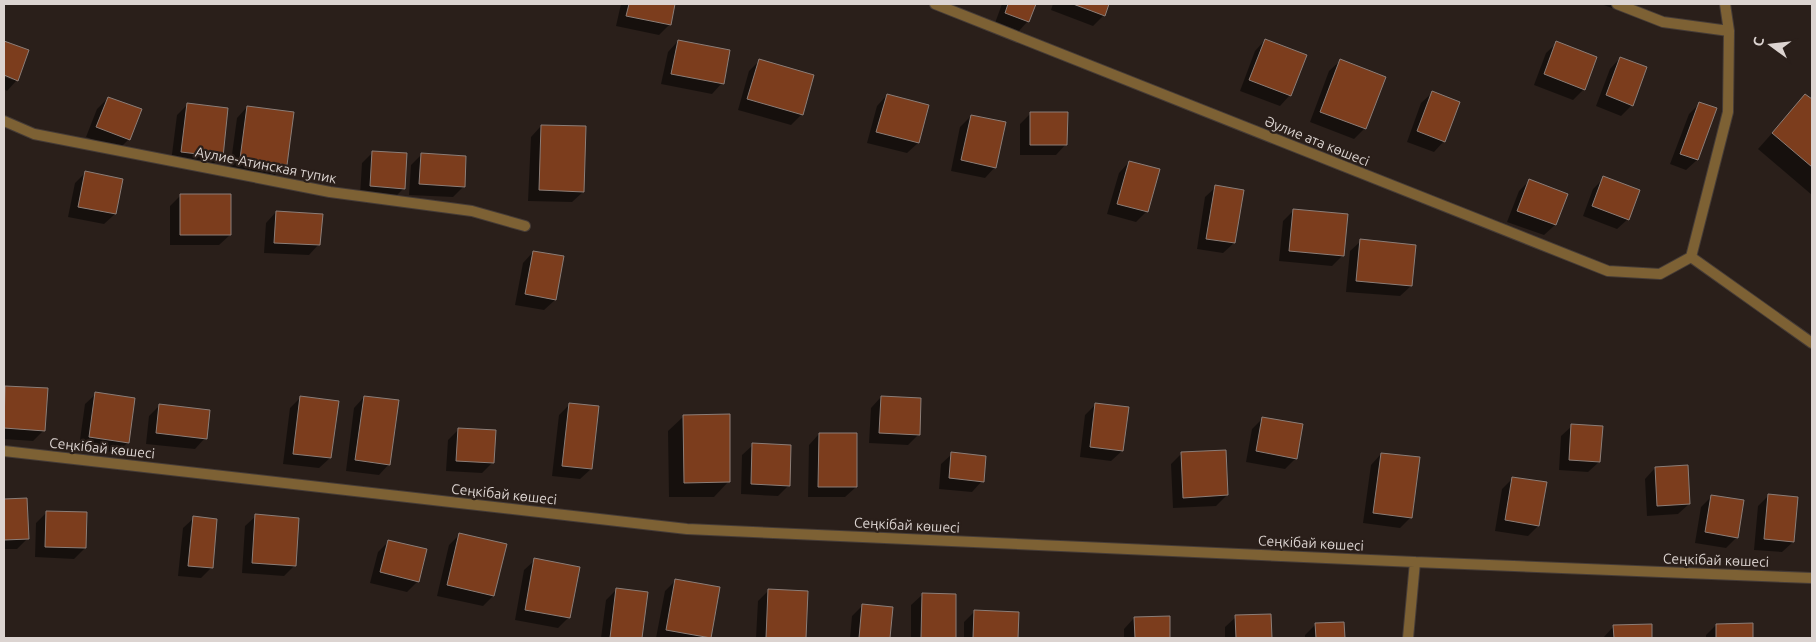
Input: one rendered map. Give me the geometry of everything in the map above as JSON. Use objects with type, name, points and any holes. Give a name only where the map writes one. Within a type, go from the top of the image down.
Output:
[{"type":"street","name":"Әулие ата көшесі","points":[[935,4],[1608,272],[1660,274],[1691,258]]},
{"type":"street","points":[[1617,4],[1663,22],[1729,31]]},
{"type":"street","points":[[1725,4],[1729,31],[1728,112],[1691,258],[1812,343]]},
{"type":"street","name":"Аулие-Атинская тупик","points":[[4,120],[34,134],[330,192],[472,211],[525,226]]},
{"type":"street","name":"Сеңкібай көшесі","points":[[4,451],[687,528],[1415,562],[1812,578]]},
{"type":"street","points":[[1408,638],[1415,562]]},
{"type":"building","points":[[629,4],[675,4],[671,25],[626,16]]},
{"type":"building","points":[[1008,4],[1036,4],[1029,22],[1005,13]]},
{"type":"building","points":[[1073,4],[1109,4],[1105,16]]},
{"type":"building","points":[[1265,39],[1307,55],[1291,96],[1249,80]]},
{"type":"building","points":[[678,40],[730,50],[724,84],[671,74]]},
{"type":"building","points":[[4,41],[29,50],[18,81],[4,75]]},
{"type":"building","points":[[1556,41],[1597,57],[1585,90],[1544,74]]},
{"type":"building","points":[[1620,57],[1647,67],[1633,106],[1606,95]]},
{"type":"building","points":[[759,59],[814,75],[803,115],[747,99]]},
{"type":"building","points":[[1340,59],[1386,77],[1366,129],[1320,112]]},
{"type":"building","points":[[1432,91],[1460,102],[1445,142],[1417,131]]},
{"type":"building","points":[[887,94],[929,105],[919,143],[876,132]]},
{"type":"building","points":[[1805,94],[1812,99],[1812,167],[1772,133]]},
{"type":"building","points":[[108,97],[142,109],[130,140],[96,127]]},
{"type":"building","points":[[1699,102],[1717,108],[1698,160],[1680,154]]},
{"type":"building","points":[[187,103],[228,108],[223,157],[181,152]]},
{"type":"building","points":[[247,106],[294,112],[287,165],[240,159]]},
{"type":"building","points":[[1030,112],[1068,112],[1067,145],[1030,145]]},
{"type":"building","points":[[971,115],[1006,122],[996,168],[961,160]]},
{"type":"building","points":[[541,125],[586,126],[584,192],[539,190]]},
{"type":"building","points":[[372,151],[407,153],[405,189],[370,186]]},
{"type":"building","points":[[421,153],[466,156],[465,187],[419,184]]},
{"type":"building","points":[[1129,161],[1160,169],[1148,212],[1117,204]]},
{"type":"building","points":[[85,171],[123,179],[116,214],[78,207]]},
{"type":"building","points":[[1603,176],[1640,190],[1629,220],[1592,206]]},
{"type":"building","points":[[1529,179],[1568,194],[1556,225],[1517,211]]},
{"type":"building","points":[[1215,185],[1244,190],[1235,243],[1206,239]]},
{"type":"building","points":[[180,194],[231,194],[231,235],[180,235]]},
{"type":"building","points":[[1293,209],[1348,214],[1344,256],[1289,251]]},
{"type":"building","points":[[276,211],[323,214],[320,245],[274,243]]},
{"type":"building","points":[[1360,239],[1416,245],[1412,286],[1356,281]]},
{"type":"building","points":[[533,251],[564,256],[556,300],[525,294]]},
{"type":"building","points":[[5,386],[48,388],[45,431],[4,428]]},
{"type":"building","points":[[95,392],[135,398],[129,443],[89,437]]},
{"type":"building","points":[[300,396],[339,401],[331,458],[293,454]]},
{"type":"building","points":[[364,396],[399,400],[390,465],[355,460]]},
{"type":"building","points":[[881,396],[921,398],[920,435],[879,433]]},
{"type":"building","points":[[569,403],[599,406],[592,469],[562,466]]},
{"type":"building","points":[[1095,403],[1129,407],[1123,451],[1090,447]]},
{"type":"building","points":[[159,404],[210,410],[207,439],[156,433]]},
{"type":"building","points":[[730,414],[730,482],[684,483],[683,415]]},
{"type":"building","points":[[1262,417],[1303,424],[1297,459],[1256,451]]},
{"type":"building","points":[[1571,424],[1603,426],[1600,462],[1569,460]]},
{"type":"building","points":[[458,428],[496,430],[494,463],[456,461]]},
{"type":"building","points":[[819,433],[857,433],[857,487],[818,487]]},
{"type":"building","points":[[752,443],[791,445],[790,486],[751,484]]},
{"type":"building","points":[[1226,450],[1228,495],[1183,498],[1181,452]]},
{"type":"building","points":[[951,452],[986,456],[984,482],[949,478]]},
{"type":"building","points":[[1381,453],[1420,457],[1412,518],[1373,513]]},
{"type":"building","points":[[1688,465],[1690,504],[1657,506],[1655,467]]},
{"type":"building","points":[[1512,477],[1547,482],[1539,526],[1505,520]]},
{"type":"building","points":[[1768,494],[1798,497],[1794,542],[1764,539]]},
{"type":"building","points":[[1711,495],[1744,500],[1738,538],[1705,532]]},
{"type":"building","points":[[27,498],[29,539],[4,540],[4,499]]},
{"type":"building","points":[[46,511],[87,512],[86,548],[45,547]]},
{"type":"building","points":[[255,514],[299,518],[296,566],[252,563]]},
{"type":"building","points":[[193,516],[217,519],[213,568],[188,566]]},
{"type":"building","points":[[459,533],[507,544],[494,596],[447,585]]},
{"type":"building","points":[[388,540],[427,549],[419,582],[380,572]]},
{"type":"building","points":[[534,558],[580,567],[570,618],[525,610]]},
{"type":"building","points":[[675,579],[720,587],[711,638],[666,630]]},
{"type":"building","points":[[616,588],[648,592],[642,638],[610,638]]},
{"type":"building","points":[[768,589],[808,591],[806,638],[766,638]]},
{"type":"building","points":[[922,593],[956,594],[956,638],[921,638]]},
{"type":"building","points":[[862,604],[893,607],[890,638],[859,638]]},
{"type":"building","points":[[974,610],[1019,612],[1018,638],[973,638]]},
{"type":"building","points":[[1271,614],[1272,638],[1236,638],[1235,615]]},
{"type":"building","points":[[1170,616],[1170,638],[1135,638],[1134,617]]},
{"type":"building","points":[[1344,622],[1345,638],[1316,638],[1315,623]]},
{"type":"building","points":[[1753,623],[1753,638],[1716,638],[1716,624]]},
{"type":"building","points":[[1652,624],[1652,638],[1614,638],[1613,625]]}]
